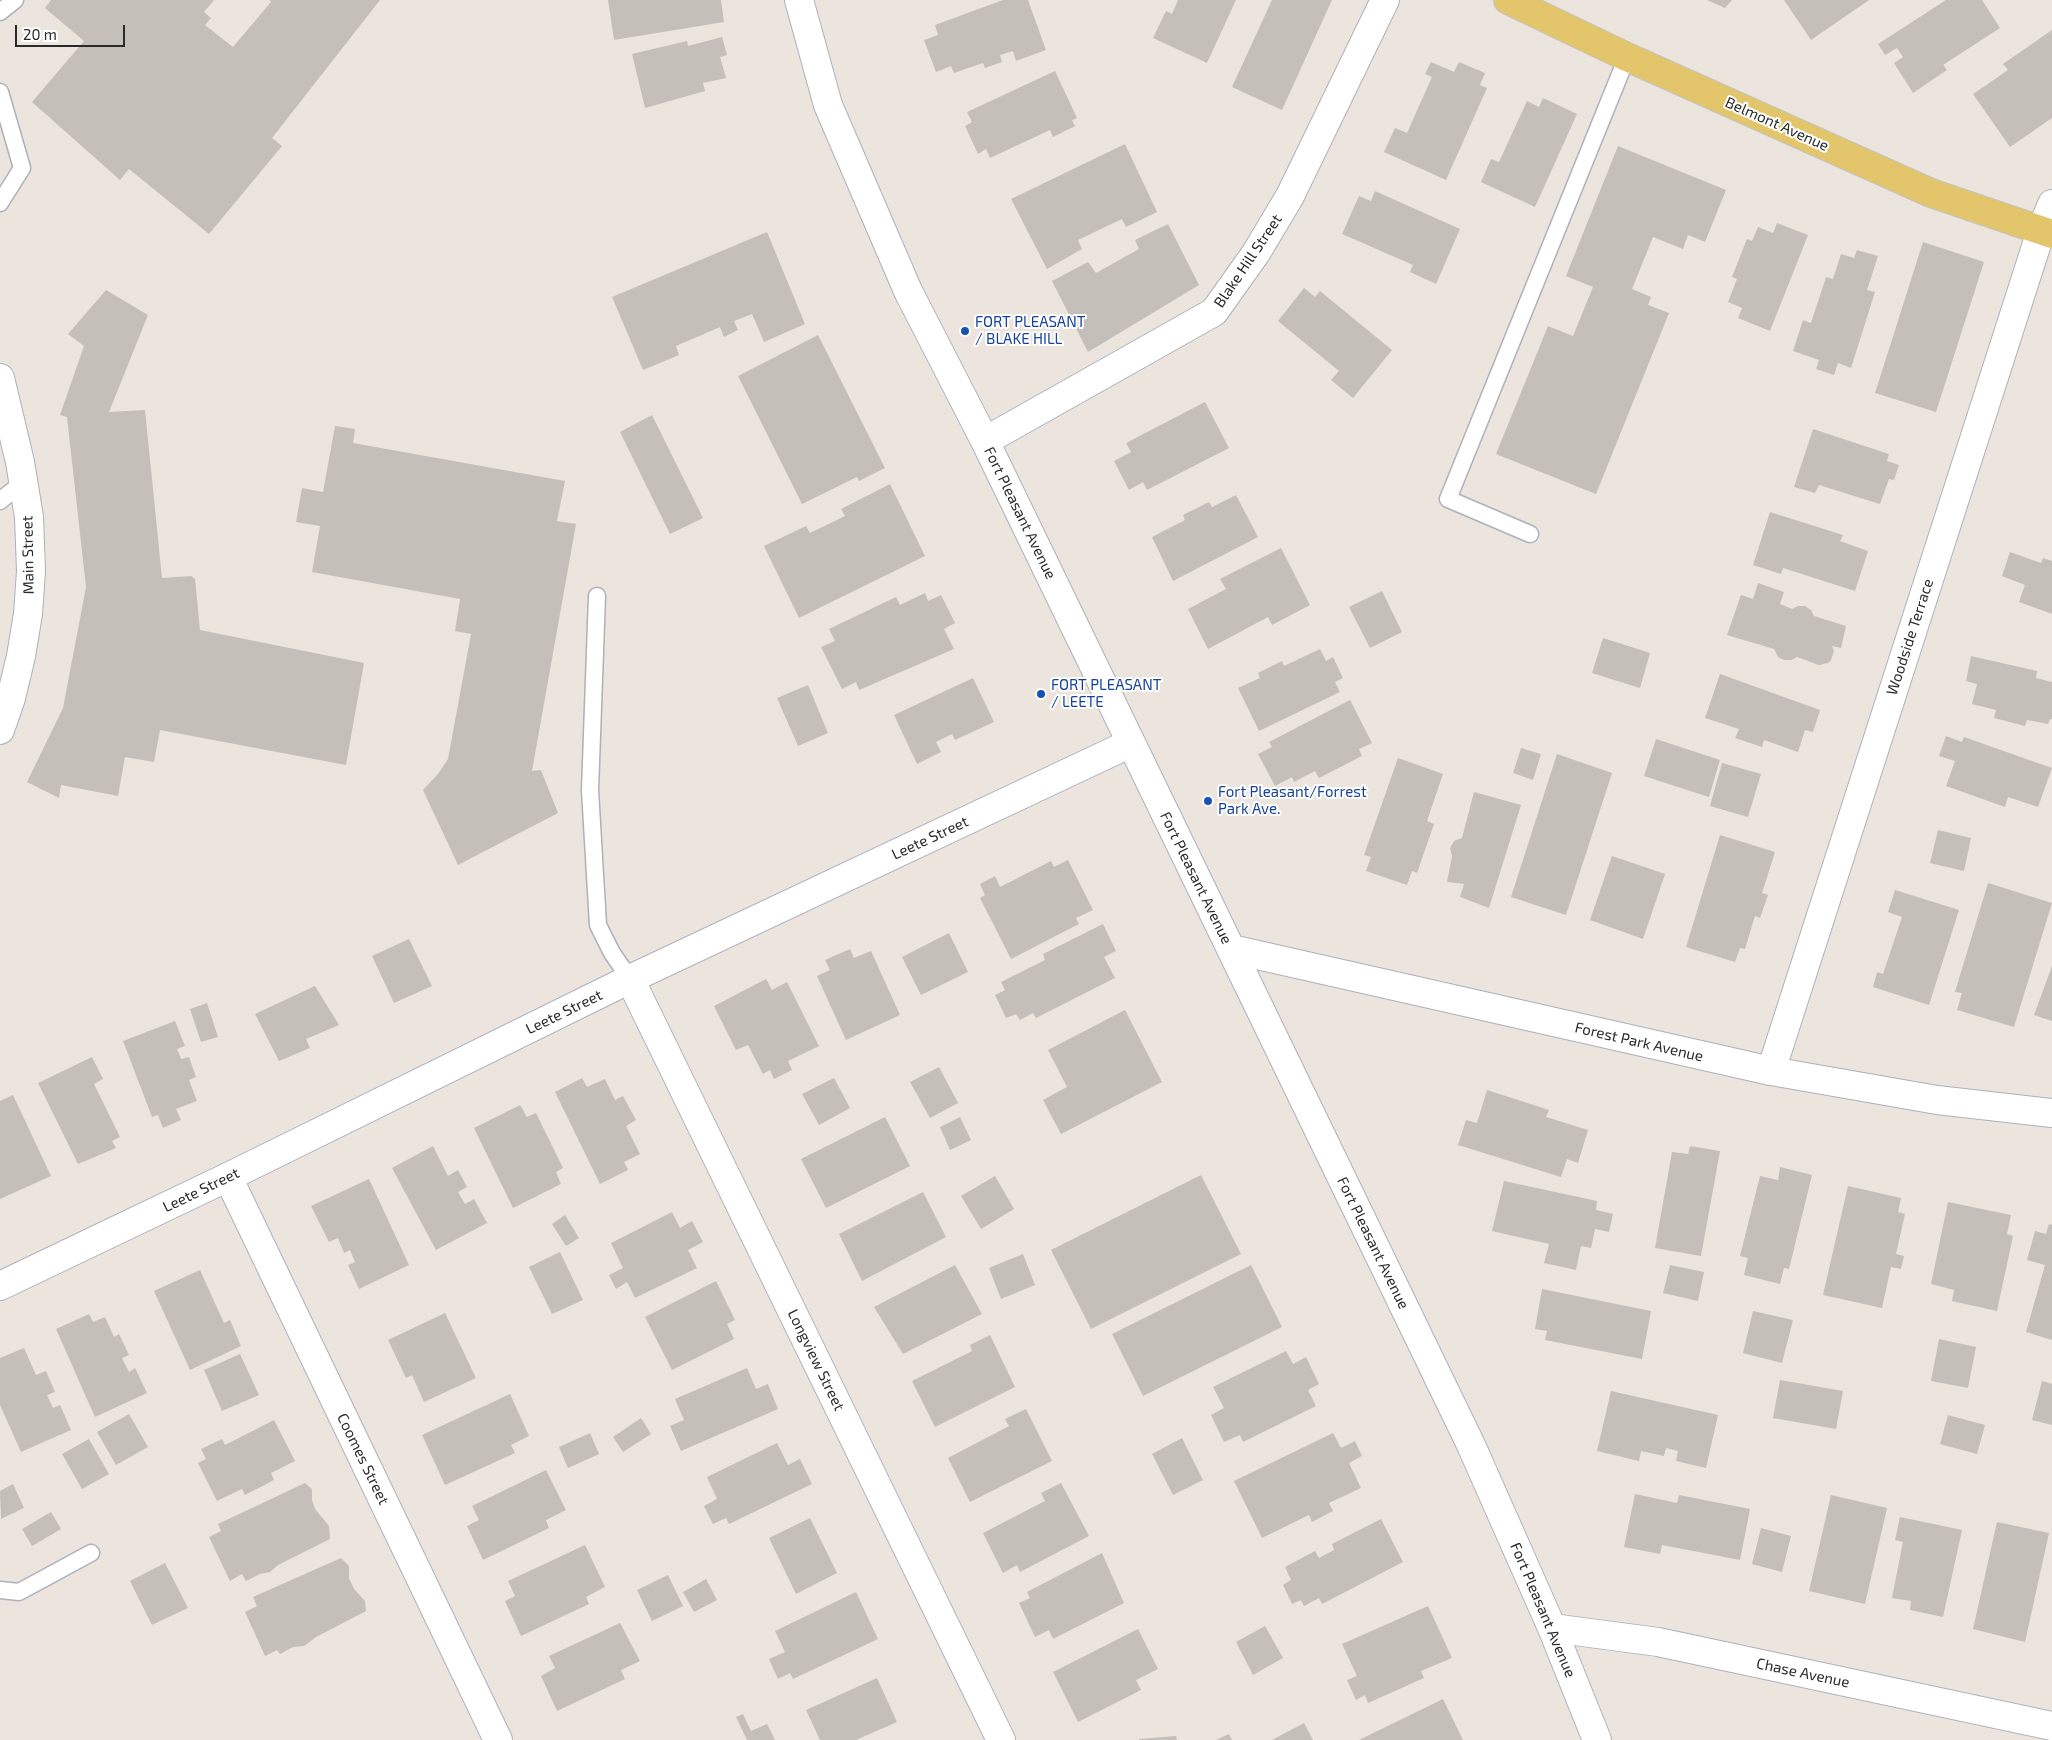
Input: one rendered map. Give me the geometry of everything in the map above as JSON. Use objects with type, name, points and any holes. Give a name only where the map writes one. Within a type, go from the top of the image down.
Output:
[{"type":"main road","name":"Belmont Avenue","points":[[1508,0],[1627,57],[1931,193],[2047,233]]},
{"type":"street","name":"Blake Hill Street","points":[[985,442],[1214,312],[1256,253],[1290,196],[1385,0]]},
{"type":"street","name":"Fort Pleasant Avenue","points":[[802,4],[828,105],[908,291],[985,442],[1471,1445],[1552,1628],[1597,1740]]},
{"type":"street","name":"Woodside Terrace","points":[[1771,1072],[2047,233],[2052,204]]},
{"type":"street","name":"Main Street","points":[[0,378],[8,408],[29,517],[32,571],[28,614],[8,672],[0,730]]},
{"type":"street","name":"Leete Street","points":[[0,1286],[228,1177],[630,979],[1131,743]]},
{"type":"street","name":"Forest Park Avenue","points":[[1231,949],[1771,1072],[1937,1100],[2052,1113]]},
{"type":"street","name":"Longview Street","points":[[630,979],[1001,1740]]},
{"type":"street","name":"Coomes Street","points":[[228,1177],[498,1740]]},
{"type":"street","name":"Chase Avenue","points":[[1552,1628],[1658,1642],[2052,1726]]},
{"type":"lane","points":[[0,12],[15,0]]},
{"type":"lane","points":[[1530,534],[1448,499],[1627,57]]},
{"type":"lane","points":[[0,92],[22,168],[0,203]]},
{"type":"lane","points":[[0,501],[23,482]]},
{"type":"lane","points":[[597,596],[590,790],[598,925],[612,952],[630,979]]},
{"type":"lane","points":[[0,1590],[19,1592],[91,1553]]},
{"type":"building","points":[[51,0],[214,0],[204,12],[211,18],[205,25],[233,47],[271,2],[269,0],[380,0],[272,138],[282,146],[209,234],[129,169],[120,180],[32,102],[84,41],[45,8]]},
{"type":"building","points":[[608,0],[721,0],[724,22],[614,40]]},
{"type":"building","points":[[1003,0],[1028,0],[1046,50],[1016,61],[1013,51],[1000,55],[1002,62],[985,68],[983,63],[954,73],[951,66],[936,72],[924,40],[938,35],[935,25]]},
{"type":"building","points":[[1178,0],[1236,0],[1207,63],[1153,38],[1166,11],[1172,14]]},
{"type":"building","points":[[1272,0],[1332,0],[1282,110],[1232,87]]},
{"type":"building","points":[[1707,0],[1732,0],[1725,8]]},
{"type":"building","points":[[1784,0],[1869,0],[1811,40]]},
{"type":"building","points":[[1946,0],[1982,0],[2000,28],[1943,65],[1947,70],[1913,93],[1894,63],[1903,57],[1897,48],[1885,55],[1878,44]]},
{"type":"building","points":[[2052,30],[2052,118],[2010,147],[1973,94],[2008,70],[2003,64]]},
{"type":"building","points":[[722,37],[727,55],[720,57],[726,78],[703,83],[705,91],[645,108],[632,54],[687,41],[688,46]]},
{"type":"building","points":[[1431,62],[1454,72],[1459,62],[1485,73],[1480,85],[1487,88],[1446,180],[1384,152],[1395,128],[1407,133],[1432,77],[1425,74]]},
{"type":"building","points":[[1055,71],[1077,118],[1072,120],[1075,126],[1053,137],[1050,130],[990,158],[986,149],[978,154],[965,126],[972,122],[967,112]]},
{"type":"building","points":[[1543,98],[1577,114],[1535,207],[1481,182],[1491,159],[1499,162],[1527,101],[1539,107]]},
{"type":"building","points":[[1125,144],[1157,212],[1126,227],[1122,219],[1078,240],[1082,249],[1047,269],[1011,199]]},
{"type":"building","points":[[1618,146],[1726,190],[1705,242],[1688,235],[1683,249],[1653,237],[1632,289],[1651,297],[1648,305],[1669,313],[1596,494],[1496,454],[1548,326],[1573,336],[1593,287],[1566,276]]},
{"type":"building","points":[[1375,191],[1460,229],[1436,284],[1410,272],[1413,265],[1342,234],[1359,196],[1371,201]]},
{"type":"building","points":[[1777,223],[1808,235],[1770,331],[1738,318],[1742,308],[1728,302],[1737,279],[1732,277],[1747,239],[1752,241],[1758,227],[1773,233]]},
{"type":"building","points":[[1168,224],[1199,285],[1088,352],[1052,281],[1088,262],[1096,273],[1139,249],[1135,240]]},
{"type":"building","points":[[767,232],[805,324],[764,342],[752,314],[734,321],[738,330],[724,337],[720,327],[676,346],[679,355],[643,370],[612,297]]},
{"type":"building","points":[[1923,242],[1984,262],[1936,412],[1875,393]]},
{"type":"building","points":[[1857,250],[1878,256],[1867,290],[1875,292],[1851,368],[1838,363],[1834,375],[1816,369],[1819,360],[1793,351],[1803,320],[1811,323],[1826,277],[1833,279],[1841,254],[1854,258]]},
{"type":"building","points":[[1304,288],[1315,297],[1320,291],[1392,350],[1353,398],[1331,380],[1339,371],[1278,321]]},
{"type":"building","points":[[106,290],[148,315],[109,412],[145,410],[162,578],[191,576],[195,579],[200,630],[364,663],[346,765],[160,730],[154,762],[125,757],[118,796],[61,785],[59,798],[27,782],[63,708],[86,587],[67,417],[60,415],[84,346],[68,334]]},
{"type":"building","points":[[818,335],[885,468],[859,481],[857,477],[802,504],[738,376]]},
{"type":"building","points":[[1205,402],[1229,448],[1147,490],[1143,482],[1129,490],[1114,461],[1131,452],[1126,443]]},
{"type":"building","points":[[652,415],[703,518],[670,534],[620,432]]},
{"type":"building","points":[[335,426],[355,429],[353,443],[565,481],[557,521],[576,524],[532,771],[541,770],[558,813],[458,865],[423,790],[438,774],[448,759],[471,634],[455,631],[460,599],[312,572],[320,526],[296,522],[302,488],[323,492]]},
{"type":"building","points":[[1813,429],[1889,454],[1887,461],[1899,465],[1894,480],[1889,479],[1880,504],[1819,485],[1815,493],[1794,487]]},
{"type":"building","points":[[890,484],[925,556],[799,618],[764,546],[806,526],[810,533],[845,516],[841,509]]},
{"type":"building","points":[[1236,495],[1258,537],[1173,581],[1152,537],[1185,520],[1183,515],[1209,502],[1212,507]]},
{"type":"building","points":[[1770,512],[1843,535],[1840,541],[1868,551],[1855,591],[1783,568],[1781,574],[1753,565]]},
{"type":"building","points":[[1281,548],[1310,605],[1272,625],[1268,617],[1208,649],[1188,609],[1226,589],[1220,579]]},
{"type":"building","points":[[2010,552],[2041,563],[2043,558],[2052,561],[2052,614],[2019,602],[2025,585],[2002,576]]},
{"type":"building","points":[[1758,583],[1784,592],[1780,604],[1792,609],[1798,606],[1805,606],[1811,610],[1814,616],[1846,626],[1841,648],[1832,646],[1834,651],[1828,663],[1819,665],[1797,657],[1791,660],[1784,660],[1778,657],[1774,649],[1727,635],[1741,595],[1753,599]]},
{"type":"building","points":[[1382,591],[1402,632],[1370,648],[1349,607]]},
{"type":"building","points":[[925,593],[928,601],[941,595],[955,623],[944,629],[954,649],[859,690],[856,682],[842,689],[821,647],[835,641],[829,629],[896,597],[900,605]]},
{"type":"building","points":[[1603,638],[1650,653],[1640,688],[1592,673]]},
{"type":"building","points":[[1320,649],[1326,661],[1333,657],[1343,678],[1335,682],[1340,692],[1259,731],[1238,688],[1260,678],[1258,673],[1282,661],[1284,666]]},
{"type":"building","points":[[1971,656],[2037,671],[2036,678],[2052,682],[2052,719],[2050,719],[2048,724],[2027,720],[2025,726],[1994,718],[1996,710],[1972,704],[1977,684],[1966,681]]},
{"type":"building","points":[[1720,674],[1820,710],[1813,732],[1805,730],[1798,752],[1764,740],[1762,747],[1735,738],[1739,729],[1705,718]]},
{"type":"building","points":[[973,678],[994,722],[955,740],[952,734],[936,742],[941,752],[917,764],[894,715]]},
{"type":"building","points":[[808,685],[828,733],[798,746],[777,698]]},
{"type":"building","points":[[1350,700],[1372,743],[1359,749],[1362,756],[1319,778],[1315,771],[1294,782],[1292,777],[1275,786],[1258,754],[1272,747],[1269,742]]},
{"type":"building","points":[[1946,736],[1962,742],[1964,737],[2052,768],[2038,807],[2008,797],[2005,807],[1946,786],[1955,761],[1939,756]]},
{"type":"building","points":[[1656,739],[1720,760],[1709,797],[1644,776]]},
{"type":"building","points":[[1521,748],[1541,754],[1533,780],[1513,773]]},
{"type":"building","points":[[1557,754],[1612,773],[1566,915],[1511,897]]},
{"type":"building","points":[[1398,758],[1443,774],[1427,821],[1434,824],[1417,873],[1412,871],[1407,885],[1366,871],[1371,857],[1364,855]]},
{"type":"building","points":[[1722,763],[1761,774],[1748,817],[1710,806]]},
{"type":"building","points":[[1474,792],[1521,805],[1489,908],[1460,897],[1464,884],[1447,882],[1452,856],[1450,848],[1454,841],[1462,838]]},
{"type":"building","points":[[1938,830],[1971,838],[1964,871],[1930,863]]},
{"type":"building","points":[[1720,835],[1775,852],[1762,893],[1768,895],[1760,918],[1755,916],[1745,949],[1740,948],[1735,962],[1686,947]]},
{"type":"building","points":[[1612,856],[1665,874],[1643,939],[1590,920]]},
{"type":"building","points":[[1068,860],[1093,910],[1076,918],[1079,924],[1011,959],[980,898],[985,895],[980,884],[995,876],[1000,887],[1051,861],[1054,867]]},
{"type":"building","points":[[1988,883],[2052,903],[2014,1027],[1957,1010],[1962,993],[1955,992]]},
{"type":"building","points":[[1895,890],[1959,910],[1929,1005],[1873,987],[1877,972],[1883,974],[1902,917],[1888,912]]},
{"type":"building","points":[[1103,924],[1116,951],[1104,957],[1115,978],[1036,1018],[1033,1013],[1020,1020],[1016,1014],[1006,1018],[995,995],[1005,990],[1001,982],[1045,960],[1043,954]]},
{"type":"building","points":[[949,933],[968,972],[921,995],[902,957]]},
{"type":"building","points":[[409,939],[432,986],[394,1003],[372,956]]},
{"type":"building","points":[[850,949],[854,958],[871,951],[900,1015],[846,1040],[817,976],[830,970],[825,960]]},
{"type":"building","points":[[2052,966],[2052,1021],[2034,1015]]},
{"type":"building","points":[[766,979],[772,990],[787,982],[819,1046],[788,1061],[792,1070],[774,1079],[770,1070],[763,1074],[748,1045],[736,1050],[714,1006]]},
{"type":"building","points":[[315,986],[339,1025],[306,1039],[310,1048],[279,1061],[255,1014]]},
{"type":"building","points":[[207,1003],[218,1037],[201,1042],[190,1009]]},
{"type":"building","points":[[1125,1010],[1162,1082],[1061,1134],[1043,1100],[1067,1087],[1048,1050]]},
{"type":"building","points":[[175,1021],[185,1046],[177,1049],[181,1059],[189,1057],[196,1077],[189,1080],[197,1101],[176,1109],[181,1120],[163,1128],[158,1115],[152,1117],[123,1041]]},
{"type":"building","points":[[92,1057],[103,1079],[94,1084],[120,1137],[112,1141],[116,1148],[78,1164],[38,1083]]},
{"type":"building","points":[[939,1067],[958,1103],[930,1118],[910,1082]]},
{"type":"building","points":[[582,1078],[587,1087],[605,1079],[615,1100],[623,1096],[636,1120],[626,1126],[640,1154],[624,1162],[628,1170],[600,1184],[555,1092]]},
{"type":"building","points":[[834,1078],[850,1108],[819,1125],[802,1094]]},
{"type":"building","points":[[1487,1090],[1549,1110],[1546,1117],[1588,1130],[1578,1163],[1567,1159],[1561,1177],[1458,1145],[1466,1120],[1477,1123]]},
{"type":"building","points":[[13,1095],[51,1176],[0,1199],[0,1101]]},
{"type":"building","points":[[520,1105],[527,1117],[536,1113],[563,1168],[556,1172],[561,1184],[513,1208],[474,1128]]},
{"type":"building","points":[[885,1117],[910,1166],[826,1208],[801,1159]]},
{"type":"building","points":[[960,1117],[971,1140],[950,1150],[940,1127]]},
{"type":"building","points":[[433,1146],[448,1176],[458,1170],[467,1187],[458,1192],[465,1204],[474,1199],[487,1223],[436,1250],[392,1168]]},
{"type":"building","points":[[1690,1146],[1720,1151],[1701,1256],[1655,1248],[1672,1152],[1688,1154]]},
{"type":"building","points":[[1780,1167],[1812,1175],[1789,1269],[1784,1268],[1780,1284],[1744,1275],[1748,1258],[1740,1256],[1760,1176],[1778,1180]]},
{"type":"building","points":[[1201,1175],[1241,1254],[1091,1329],[1051,1250]]},
{"type":"building","points":[[995,1176],[1014,1209],[981,1229],[961,1196]]},
{"type":"building","points":[[369,1179],[409,1265],[359,1289],[348,1265],[355,1262],[350,1250],[344,1253],[338,1238],[329,1242],[311,1206]]},
{"type":"building","points":[[1504,1181],[1597,1201],[1596,1210],[1613,1214],[1609,1232],[1595,1229],[1591,1248],[1581,1246],[1576,1270],[1544,1263],[1549,1244],[1492,1231]]},
{"type":"building","points":[[1848,1186],[1901,1198],[1898,1212],[1905,1214],[1896,1254],[1904,1256],[1901,1269],[1891,1267],[1882,1308],[1823,1295]]},
{"type":"building","points":[[923,1192],[946,1237],[862,1281],[839,1234]]},
{"type":"building","points":[[1948,1202],[2011,1215],[2007,1234],[2013,1236],[1997,1311],[1952,1301],[1954,1290],[1931,1284]]},
{"type":"building","points":[[672,1212],[680,1228],[692,1221],[703,1242],[688,1250],[697,1268],[635,1298],[627,1282],[616,1289],[609,1275],[623,1268],[611,1243]]},
{"type":"building","points":[[565,1215],[579,1238],[566,1246],[552,1224]]},
{"type":"building","points":[[2049,1224],[2052,1225],[2052,1340],[2026,1332],[2045,1265],[2027,1260],[2035,1231],[2046,1234]]},
{"type":"building","points":[[560,1252],[583,1300],[552,1314],[529,1267]]},
{"type":"building","points":[[1023,1254],[1035,1285],[1001,1299],[989,1268]]},
{"type":"building","points":[[955,1265],[982,1314],[903,1354],[874,1307]]},
{"type":"building","points":[[1251,1265],[1282,1327],[1143,1396],[1112,1334]]},
{"type":"building","points":[[1670,1265],[1704,1272],[1698,1301],[1663,1293]]},
{"type":"building","points":[[200,1270],[224,1323],[230,1320],[241,1346],[190,1370],[154,1291]]},
{"type":"building","points":[[716,1281],[735,1320],[727,1324],[734,1339],[672,1370],[645,1317]]},
{"type":"building","points":[[1542,1289],[1651,1311],[1642,1359],[1545,1340],[1547,1331],[1535,1329]]},
{"type":"building","points":[[1753,1311],[1793,1320],[1782,1363],[1743,1353]]},
{"type":"building","points":[[445,1313],[476,1378],[424,1402],[412,1375],[406,1378],[388,1340]]},
{"type":"building","points":[[89,1314],[93,1322],[105,1317],[114,1337],[119,1334],[129,1355],[122,1358],[129,1372],[135,1368],[147,1393],[95,1417],[56,1329]]},
{"type":"building","points":[[990,1335],[1015,1387],[935,1427],[912,1381],[972,1351],[970,1345]]},
{"type":"building","points":[[1939,1339],[1976,1347],[1968,1388],[1931,1381]]},
{"type":"building","points":[[24,1348],[36,1375],[46,1371],[55,1392],[47,1395],[53,1408],[60,1405],[71,1430],[21,1452],[0,1405],[0,1358]]},
{"type":"building","points":[[1286,1351],[1293,1364],[1306,1357],[1319,1384],[1308,1390],[1316,1406],[1243,1442],[1240,1435],[1224,1442],[1211,1415],[1224,1408],[1213,1387]]},
{"type":"building","points":[[240,1354],[259,1395],[222,1411],[204,1370]]},
{"type":"building","points":[[747,1368],[756,1389],[768,1384],[778,1409],[681,1451],[670,1426],[684,1420],[675,1399]]},
{"type":"building","points":[[1780,1380],[1843,1391],[1836,1429],[1773,1418]]},
{"type":"building","points":[[2042,1381],[2052,1384],[2052,1425],[2032,1420]]},
{"type":"building","points":[[1611,1391],[1718,1415],[1706,1468],[1676,1461],[1678,1451],[1666,1448],[1664,1456],[1641,1451],[1639,1461],[1597,1451]]},
{"type":"building","points":[[510,1394],[529,1436],[511,1445],[515,1453],[445,1485],[422,1435]]},
{"type":"building","points":[[1026,1409],[1052,1461],[970,1502],[948,1458],[1009,1426],[1005,1419]]},
{"type":"building","points":[[129,1414],[148,1447],[116,1465],[97,1432]]},
{"type":"building","points":[[1948,1415],[1985,1425],[1977,1454],[1940,1444]]},
{"type":"building","points":[[641,1418],[651,1434],[623,1452],[613,1437]]},
{"type":"building","points":[[274,1420],[295,1461],[271,1473],[274,1480],[245,1495],[242,1489],[217,1501],[198,1463],[206,1459],[201,1449],[222,1439],[225,1445]]},
{"type":"building","points":[[590,1433],[599,1454],[568,1468],[559,1447]]},
{"type":"building","points":[[1333,1433],[1341,1448],[1355,1441],[1362,1456],[1349,1463],[1361,1488],[1329,1503],[1333,1511],[1312,1522],[1309,1515],[1262,1538],[1234,1481]]},
{"type":"building","points":[[1182,1438],[1203,1480],[1173,1495],[1152,1454]]},
{"type":"building","points":[[89,1439],[109,1474],[82,1489],[62,1454]]},
{"type":"building","points":[[777,1443],[788,1465],[800,1459],[812,1484],[729,1524],[726,1518],[713,1524],[704,1506],[717,1499],[707,1477]]},
{"type":"building","points":[[546,1470],[566,1510],[546,1520],[549,1528],[483,1560],[467,1526],[479,1520],[472,1506]]},
{"type":"building","points":[[305,1483],[312,1489],[312,1500],[315,1509],[329,1526],[330,1539],[278,1565],[270,1572],[260,1574],[246,1581],[242,1574],[230,1581],[209,1537],[221,1531],[218,1524]]},
{"type":"building","points":[[1061,1483],[1089,1536],[1020,1572],[1017,1565],[1003,1573],[983,1533],[1045,1501],[1041,1493]]},
{"type":"building","points":[[13,1484],[24,1508],[1,1519],[0,1491]]},
{"type":"building","points":[[1635,1494],[1677,1503],[1679,1495],[1750,1509],[1740,1560],[1662,1545],[1660,1554],[1624,1547]]},
{"type":"building","points":[[1831,1495],[1887,1508],[1865,1604],[1809,1591]]},
{"type":"building","points":[[51,1512],[61,1529],[32,1546],[22,1529]]},
{"type":"building","points":[[1900,1517],[1962,1530],[1943,1617],[1910,1610],[1911,1601],[1892,1598],[1903,1542],[1895,1540]]},
{"type":"building","points":[[810,1518],[837,1573],[796,1594],[769,1538]]},
{"type":"building","points":[[1381,1519],[1403,1562],[1322,1604],[1319,1598],[1304,1606],[1301,1600],[1292,1604],[1283,1585],[1291,1580],[1285,1567],[1315,1551],[1319,1558],[1334,1550],[1332,1544]]},
{"type":"building","points":[[1997,1522],[2049,1533],[2025,1642],[1973,1629]]},
{"type":"building","points":[[1761,1528],[1791,1536],[1782,1572],[1752,1564]]},
{"type":"building","points":[[585,1545],[605,1587],[586,1597],[589,1604],[521,1636],[505,1601],[515,1596],[508,1581]]},
{"type":"building","points":[[1102,1553],[1124,1603],[1053,1639],[1049,1630],[1035,1637],[1019,1603],[1030,1598],[1027,1592]]},
{"type":"building","points":[[341,1558],[349,1566],[349,1578],[354,1589],[365,1601],[366,1611],[316,1637],[304,1646],[293,1647],[280,1654],[277,1650],[265,1656],[245,1612],[257,1606],[253,1597]]},
{"type":"building","points":[[165,1563],[188,1608],[152,1625],[130,1581]]},
{"type":"building","points":[[668,1575],[683,1606],[652,1621],[637,1590]]},
{"type":"building","points":[[706,1579],[717,1600],[694,1612],[683,1592]]},
{"type":"building","points":[[856,1592],[878,1639],[793,1679],[790,1673],[778,1679],[769,1659],[785,1652],[775,1631]]},
{"type":"building","points":[[1428,1606],[1452,1658],[1421,1671],[1424,1678],[1368,1703],[1365,1695],[1356,1700],[1347,1680],[1357,1676],[1342,1644]]},
{"type":"building","points":[[620,1623],[640,1661],[621,1670],[625,1679],[557,1711],[541,1676],[555,1668],[549,1656]]},
{"type":"building","points":[[1265,1626],[1283,1658],[1253,1675],[1236,1642]]},
{"type":"building","points":[[1138,1629],[1158,1669],[1136,1680],[1141,1690],[1078,1722],[1053,1672]]},
{"type":"building","points":[[877,1678],[897,1722],[856,1740],[820,1740],[806,1710]]},
{"type":"building","points":[[1443,1699],[1463,1740],[1359,1740]]},
{"type":"building","points":[[743,1714],[751,1731],[767,1724],[775,1740],[747,1740],[736,1717]]},
{"type":"building","points":[[1304,1723],[1313,1740],[1272,1740]]},
{"type":"building","points":[[1229,1734],[1232,1740],[1216,1740]]},
{"type":"building","points":[[1176,1736],[1177,1740],[1139,1740],[1139,1739]]},
{"type":"place","name":"FORT PLEASANT / BLAKE HILL","points":[[965,331]]},
{"type":"place","name":"FORT PLEASANT / LEETE","points":[[1041,694]]},
{"type":"place","name":"Fort Pleasant/Forrest Park Ave.","points":[[1208,801]]}]
